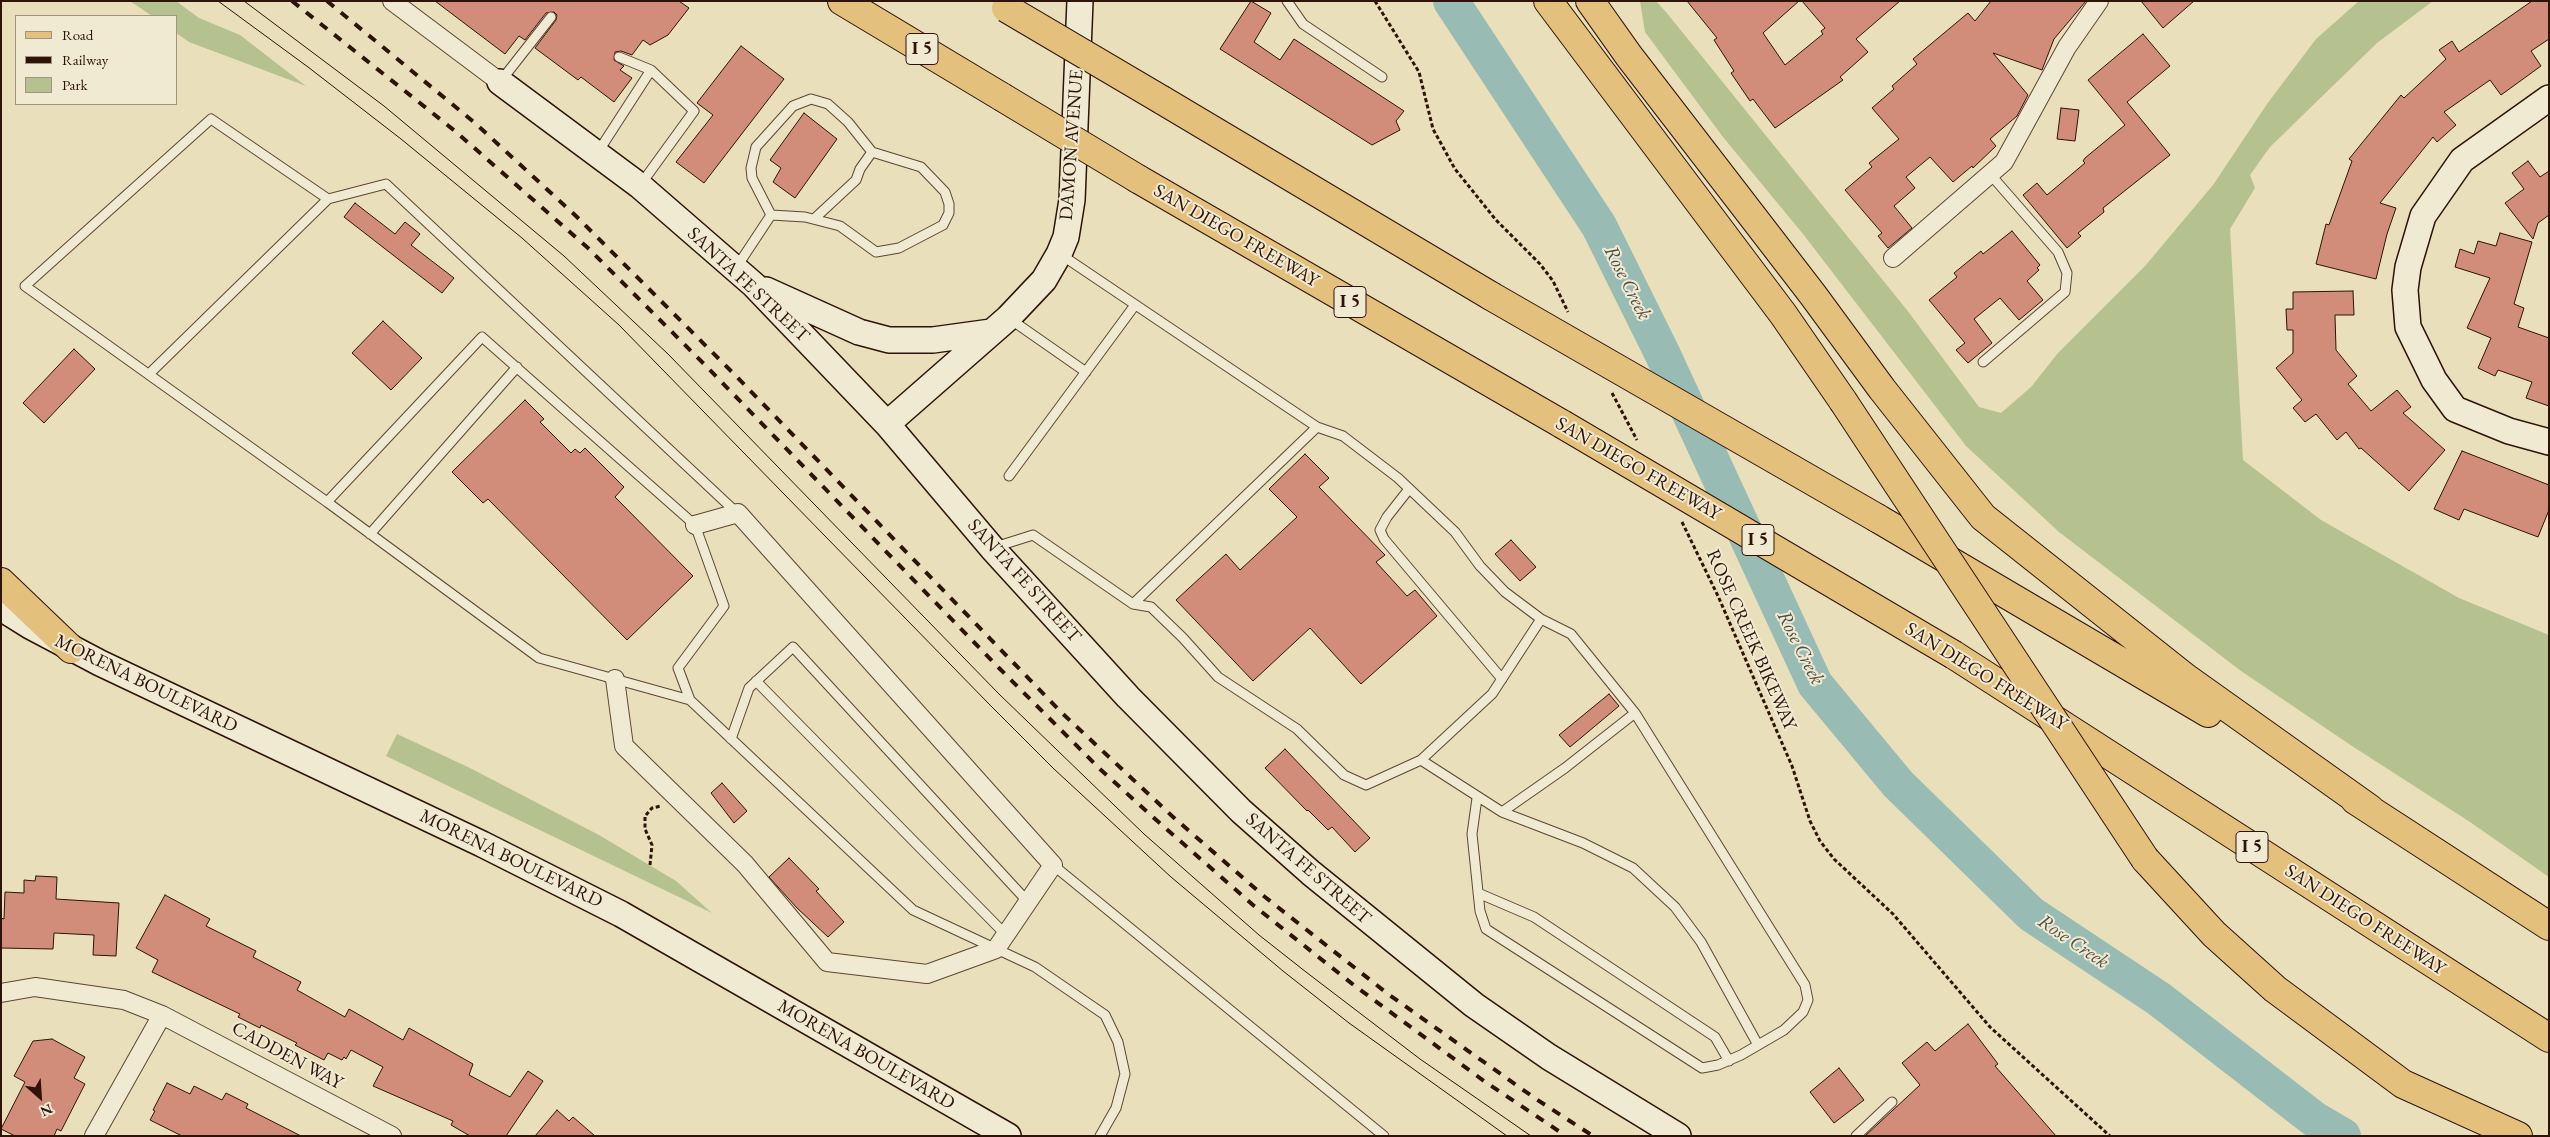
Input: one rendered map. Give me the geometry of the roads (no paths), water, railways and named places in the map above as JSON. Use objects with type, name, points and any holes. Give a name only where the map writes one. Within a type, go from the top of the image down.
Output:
[{"type":"main road","name":"SAN DIEGO FREEWAY","points":[[842,1],[1138,179],[1562,424],[1954,655],[2549,1038]]},
{"type":"main road","points":[[1548,1],[1783,314],[1843,401],[2145,859],[2214,934],[2275,989],[2403,1084],[2518,1136]]},
{"type":"main road","points":[[1590,1],[1628,56],[1807,288],[1882,389],[1983,517],[2186,678],[2370,809],[2549,926]]},
{"type":"main road","points":[[999,5],[1491,296],[1877,518],[2370,809]]},
{"type":"main road","points":[[1,582],[71,649]]},
{"type":"street","name":"SANTA FE STREET","points":[[392,1],[640,186],[754,285],[887,424],[992,548],[1128,698],[1241,811],[1311,873],[1474,1004],[1550,1057],[1678,1136]]},
{"type":"street","name":"DAMON AVENUE","points":[[887,424],[999,325],[1044,280],[1059,254],[1066,237],[1072,200],[1080,1]]},
{"type":"street","points":[[1893,258],[2004,162],[2067,47],[2099,1]]},
{"type":"street","points":[[2549,98],[2462,160],[2423,216],[2408,267],[2404,290],[2408,327],[2434,380],[2455,409],[2508,431],[2549,442]]},
{"type":"street","points":[[754,285],[859,332],[889,340],[933,340],[999,325]]},
{"type":"street","points":[[615,679],[624,746],[745,864],[827,962],[927,974],[1001,942],[1053,865],[738,513],[695,525]]},
{"type":"street","name":"MORENA BOULEVARD","points":[[1,608],[71,649],[598,902],[1008,1136]]},
{"type":"street","name":"CADDEN WAY","points":[[1,993],[34,987],[124,1000],[162,1015],[392,1136]]},
{"type":"street","points":[[94,1136],[162,1015]]},
{"type":"lane","points":[[1291,3],[1303,24],[1382,77]]},
{"type":"lane","points":[[500,82],[551,17]]},
{"type":"lane","points":[[618,57],[652,70],[694,111],[640,186]]},
{"type":"lane","points":[[597,154],[652,70]]},
{"type":"lane","points":[[811,99],[828,104],[848,122],[872,152],[921,166],[945,192],[950,204],[950,213],[943,225],[900,248],[876,252],[840,226],[814,219],[771,215],[752,178],[751,168],[756,147],[793,106],[811,99]]},
{"type":"lane","points":[[328,199],[212,118],[25,286],[327,502],[539,658],[690,700]]},
{"type":"lane","points":[[814,219],[856,180],[860,169],[872,152]]},
{"type":"lane","points":[[1983,362],[2065,292],[2067,273],[2058,252],[1990,174]]},
{"type":"lane","points":[[149,374],[328,199],[386,184],[738,513]]},
{"type":"lane","points":[[736,268],[771,215]]},
{"type":"lane","points":[[1059,254],[1317,428],[1343,436],[1409,489],[1455,532],[1480,566],[1505,592],[1541,619],[1571,634],[1635,713],[1805,985],[1808,1000],[1803,1012],[1784,1030],[1758,1045],[1718,1066],[1702,1068],[1486,929],[1478,893],[1472,834],[1477,798]]},
{"type":"lane","points":[[1009,476],[1135,306]]},
{"type":"lane","points":[[999,325],[1086,372]]},
{"type":"lane","points":[[327,502],[482,337],[695,525],[724,606],[678,668],[690,700],[913,910],[1001,942]]},
{"type":"lane","points":[[370,534],[517,367]]},
{"type":"lane","points":[[1132,604],[1317,428]]},
{"type":"lane","points":[[1409,489],[1387,517],[1380,530],[1384,539],[1502,679]]},
{"type":"lane","points":[[992,548],[1033,535],[1132,604],[1151,607],[1183,638],[1218,677],[1297,729],[1344,775],[1366,785],[1420,760],[1492,694],[1541,619]]},
{"type":"lane","points":[[732,739],[749,688],[793,647],[1028,902]]},
{"type":"lane","points":[[756,681],[1001,942],[1105,1015],[1118,1042],[1125,1074],[1116,1108],[1100,1136]]},
{"type":"lane","points":[[1502,812],[1565,768],[1635,713]]},
{"type":"lane","points":[[1420,760],[1437,769],[1477,798],[1502,812],[1583,843],[1633,868],[1675,907],[1701,942],[1758,1045]]},
{"type":"lane","points":[[1053,865],[1384,1136]]},
{"type":"lane","points":[[1478,893],[1534,917],[1715,1037],[1729,1061]]},
{"type":"lane","points":[[1856,1136],[1892,1102]]},
{"type":"waterway","name":"Rose Creek","points":[[1451,1],[1599,226],[1662,353],[1815,684],[1898,784],[2031,914],[2159,999],[2314,1119],[2343,1136]]},
{"type":"tram line","points":[[218,1],[401,139],[522,238],[619,325],[990,705],[1054,769],[1171,877],[1283,971],[1349,1023],[1507,1136]]},
{"type":"tram line","points":[[244,1],[384,106],[564,256],[668,354],[999,694],[1144,834],[1259,935],[1306,972],[1420,1059],[1531,1136]]},
{"type":"railway","points":[[292,1],[455,131],[588,248],[707,367],[999,668],[1101,770],[1154,818],[1253,905],[1355,986],[1484,1081],[1566,1136]]},
{"type":"railway","points":[[327,1],[475,123],[577,217],[737,377],[1062,713],[1172,816],[1265,897],[1388,994],[1536,1099],[1593,1136]]}]
